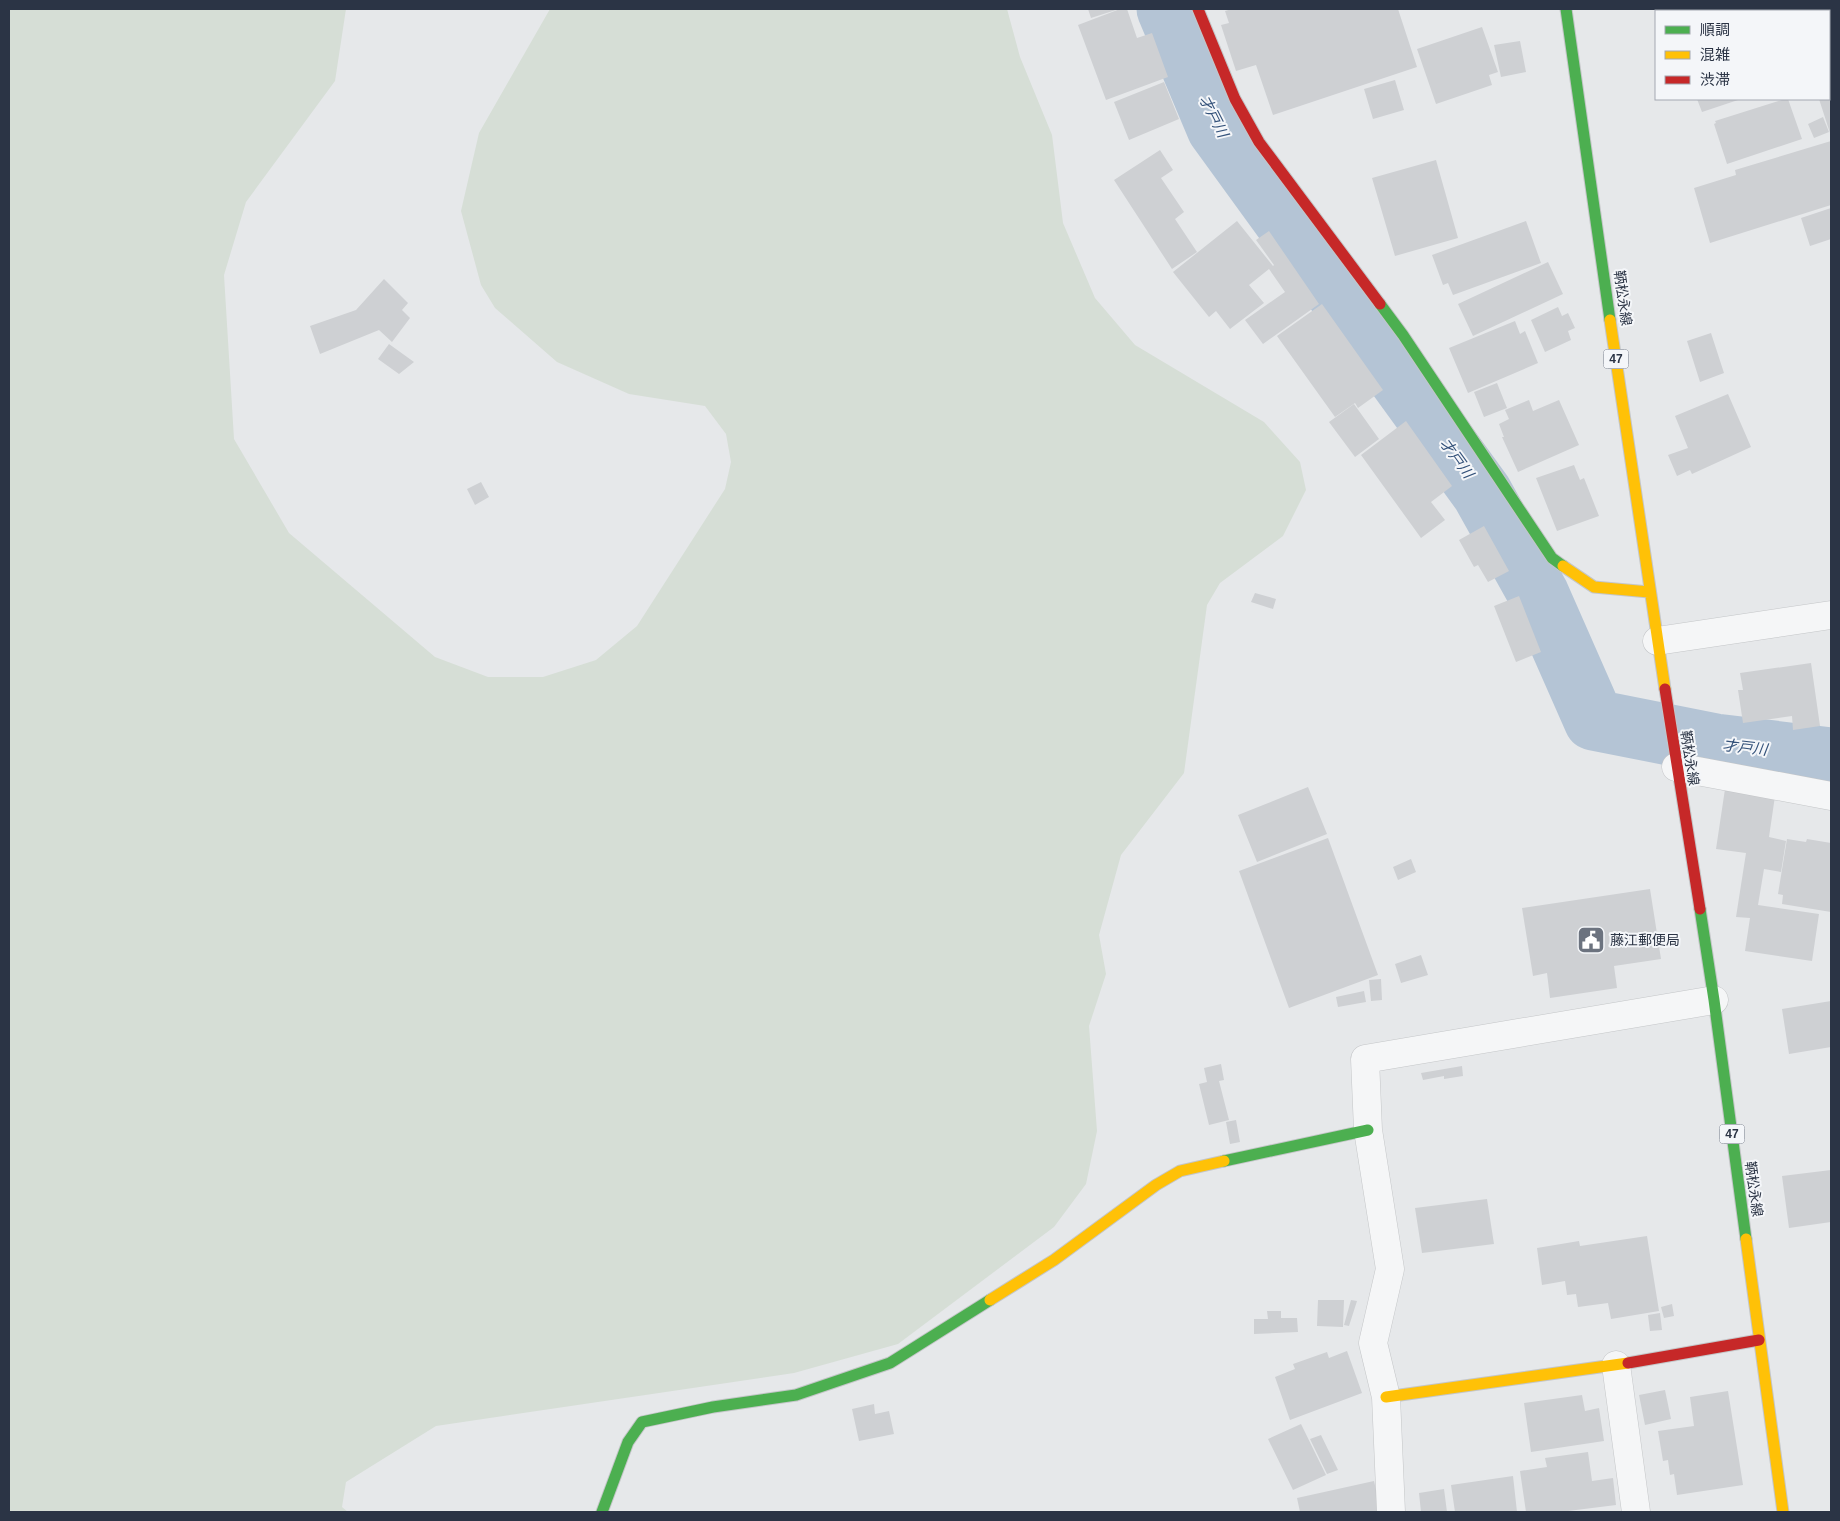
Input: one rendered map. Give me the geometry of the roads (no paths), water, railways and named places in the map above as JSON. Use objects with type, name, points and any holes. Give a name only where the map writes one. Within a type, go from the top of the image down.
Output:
[{"type":"street","points":[[1198,9],[1235,100],[1259,142],[1403,335],[1552,558],[1594,587],[1649,592]]},
{"type":"street","name":"鞆松永線","points":[[1566,9],[1649,592],[1714,1000],[1783,1512]]},
{"type":"street","points":[[1657,642],[1831,615]]},
{"type":"street","points":[[1676,761],[1831,796]]},
{"type":"street","points":[[1391,1512],[1386,1397],[1373,1343],[1390,1269],[1368,1130],[1365,1059],[1714,1000]]},
{"type":"street","points":[[602,1512],[628,1442],[642,1422],[713,1407],[796,1395],[890,1363],[1054,1260],[1156,1185],[1180,1171],[1368,1130]]},
{"type":"street","points":[[1386,1397],[1616,1365],[1759,1340]]},
{"type":"street","points":[[1616,1365],[1636,1512]]},
{"type":"waterway","name":"才戸川","points":[[1167,9],[1217,128],[1482,493],[1539,595],[1594,720],[1715,744],[1831,758]]},
{"type":"place","name":"藤江郵便局","points":[[1591,940]]}]
